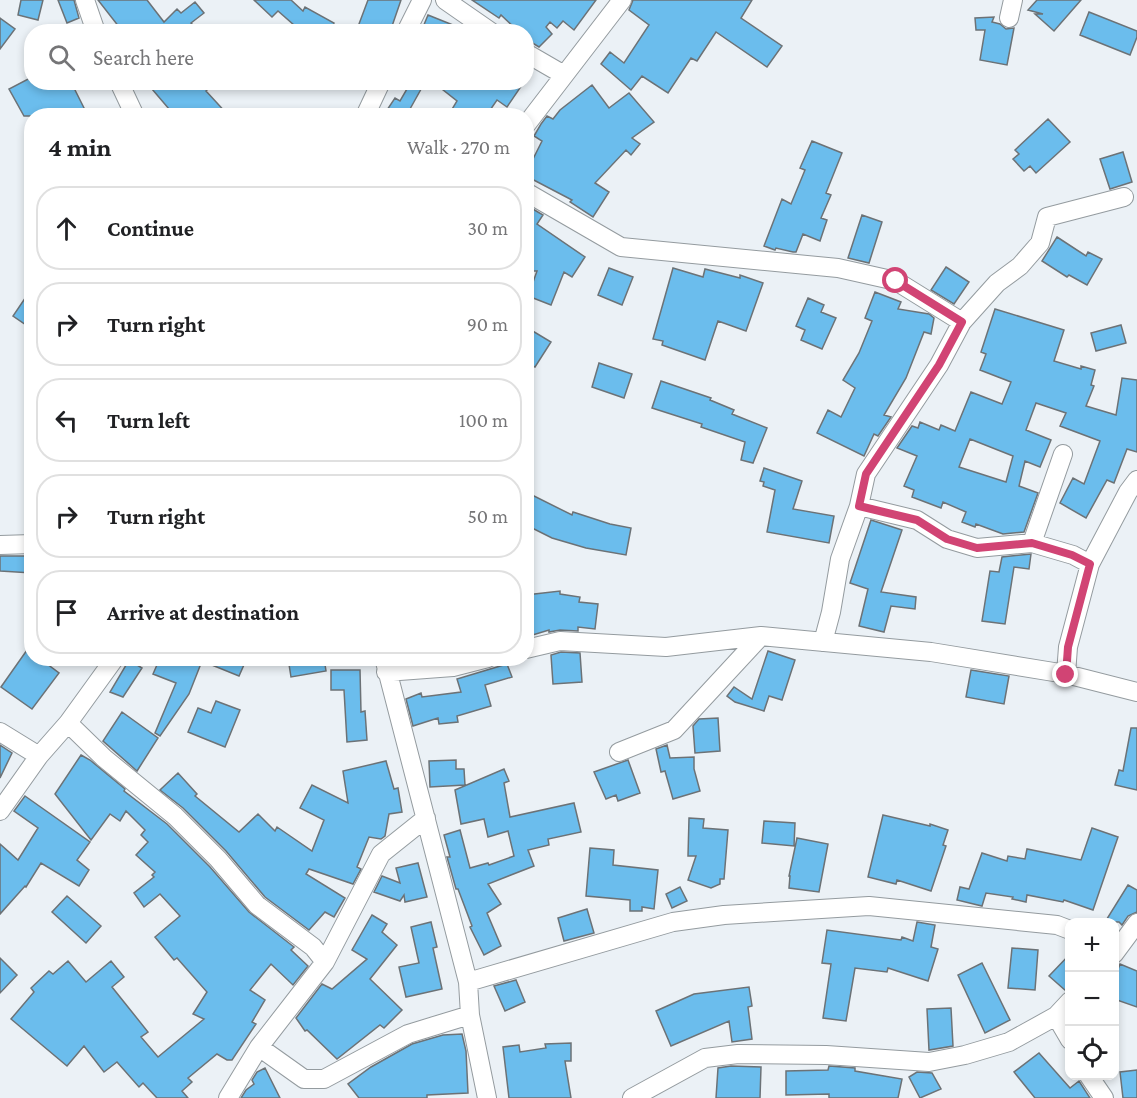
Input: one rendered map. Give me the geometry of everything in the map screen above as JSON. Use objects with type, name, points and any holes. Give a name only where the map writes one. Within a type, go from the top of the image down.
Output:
[{"type":"street","points":[[85,0],[93,24]]},
{"type":"street","points":[[410,24],[422,0]]},
{"type":"street","points":[[445,0],[480,24]]},
{"type":"street","points":[[534,114],[622,0]]},
{"type":"street","points":[[1009,18],[1013,0]]},
{"type":"street","points":[[534,58],[564,75]]},
{"type":"street","points":[[123,90],[131,108]]},
{"type":"street","points":[[369,108],[377,90]]},
{"type":"street","points":[[823,642],[831,612],[840,559],[859,506],[866,474],[939,365],[962,322],[997,283],[1020,266],[1040,243],[1047,217],[1124,196]]},
{"type":"street","points":[[534,197],[621,247],[838,268],[896,281],[962,322]]},
{"type":"street","points":[[1032,543],[1063,454]]},
{"type":"street","points":[[1066,675],[1068,647],[1090,564],[1128,492],[1137,480]]},
{"type":"street","points":[[859,506],[917,520],[947,539],[977,548],[1032,543],[1072,555],[1090,564]]},
{"type":"street","points":[[0,545],[24,544]]},
{"type":"street","points":[[618,752],[674,730],[760,636]]},
{"type":"street","points":[[534,647],[560,640],[666,647],[760,636],[931,652],[1066,675],[1137,692]]},
{"type":"street","points":[[0,811],[39,756],[69,723],[109,666]]},
{"type":"street","points":[[385,666],[468,982],[470,1016],[487,1098]]},
{"type":"street","points":[[419,666],[457,666]]},
{"type":"street","points":[[69,723],[104,758],[175,816],[218,858],[257,904],[313,947],[325,962]]},
{"type":"street","points":[[0,732],[39,756]]},
{"type":"street","points":[[228,1098],[259,1047],[325,962],[381,854],[426,818]]},
{"type":"street","points":[[468,982],[673,922],[723,915],[869,906],[1058,925],[1065,928]]},
{"type":"street","points":[[1122,950],[1137,923]]},
{"type":"street","points":[[632,1098],[705,1058],[738,1054],[929,1062],[965,1056],[1009,1042],[1056,1016],[1065,1006]]},
{"type":"street","points":[[259,1047],[304,1079],[324,1079],[408,1034],[470,1016]]},
{"type":"street","points":[[1056,1016],[1065,1031]]},
{"type":"street","points":[[1092,1080],[1104,1098]]},
{"type":"building","points":[[21,0],[43,0],[38,20],[18,15]]},
{"type":"building","points":[[58,0],[74,0],[79,18],[67,23]]},
{"type":"building","points":[[98,0],[147,0],[164,22],[177,9],[181,13],[195,2],[204,13],[192,24],[117,24]]},
{"type":"building","points":[[254,0],[291,0],[303,11],[305,7],[334,23],[293,24],[278,11],[272,17]]},
{"type":"building","points":[[368,0],[401,0],[393,24],[359,24]]},
{"type":"building","points":[[472,0],[596,0],[574,30],[563,21],[557,28],[550,22],[546,27],[552,34],[539,47],[534,44],[534,24],[511,24],[501,15],[499,18]]},
{"type":"building","points":[[633,0],[752,0],[741,18],[782,46],[767,67],[716,32],[697,61],[691,58],[668,93],[642,76],[631,90],[601,64],[610,52],[624,63],[649,25],[629,10]]},
{"type":"building","points":[[1037,0],[1081,0],[1054,31],[1035,14],[1043,14],[1028,10]]},
{"type":"building","points":[[1089,12],[1137,31],[1130,55],[1080,35]]},
{"type":"building","points":[[428,15],[450,24],[424,24]]},
{"type":"building","points":[[994,17],[992,22],[1006,29],[1014,28],[1007,65],[980,60],[985,30],[976,30],[975,18]]},
{"type":"building","points":[[0,18],[15,29],[0,49]]},
{"type":"building","points":[[24,81],[24,90],[75,90],[84,108],[24,108],[24,116],[9,89]]},
{"type":"building","points":[[592,85],[609,108],[629,93],[654,122],[632,138],[640,144],[631,155],[626,150],[595,183],[609,192],[593,217],[570,202],[572,200],[534,180],[534,157],[542,141],[534,136],[547,116],[553,119],[560,110]]},
{"type":"building","points":[[153,90],[207,90],[222,108],[168,108]]},
{"type":"building","points":[[406,90],[421,90],[411,108],[388,108],[395,98],[400,101]]},
{"type":"building","points":[[443,90],[519,90],[507,107],[497,100],[492,108],[453,108],[457,101]]},
{"type":"building","points":[[1048,119],[1070,142],[1036,173],[1030,166],[1024,171],[1013,159],[1019,154],[1015,150]]},
{"type":"building","points":[[812,141],[842,153],[826,193],[831,195],[821,218],[827,220],[820,241],[803,234],[796,252],[776,248],[775,250],[764,246],[782,199],[791,204],[805,170],[800,168]]},
{"type":"building","points":[[1123,152],[1132,182],[1110,189],[1100,159]]},
{"type":"building","points":[[534,210],[543,215],[537,224],[585,257],[572,277],[564,272],[551,305],[534,298],[534,279],[537,271],[534,271]]},
{"type":"building","points":[[862,215],[882,222],[869,263],[848,258]]},
{"type":"building","points":[[1057,237],[1086,256],[1088,252],[1102,259],[1087,285],[1069,275],[1067,277],[1042,261]]},
{"type":"building","points":[[946,267],[969,282],[954,304],[931,290]]},
{"type":"building","points":[[609,268],[633,277],[622,305],[598,295]]},
{"type":"building","points":[[673,268],[703,277],[705,269],[740,278],[740,275],[763,283],[746,331],[718,321],[705,360],[662,345],[663,341],[653,339]]},
{"type":"building","points":[[875,292],[901,302],[898,309],[929,314],[934,318],[931,334],[924,332],[906,378],[884,415],[891,417],[878,436],[874,434],[864,456],[817,433],[828,410],[841,417],[855,388],[843,380],[859,353],[872,321],[865,318]]},
{"type":"building","points":[[808,298],[824,305],[821,312],[836,318],[822,349],[801,340],[805,330],[796,326]]},
{"type":"building","points":[[24,300],[24,324],[13,316]]},
{"type":"building","points":[[995,309],[1064,330],[1054,361],[1081,369],[1081,366],[1095,370],[1091,385],[1094,386],[1086,406],[1116,415],[1122,378],[1137,380],[1137,452],[1127,449],[1114,483],[1107,480],[1086,518],[1060,503],[1073,478],[1084,484],[1100,441],[1060,426],[1066,413],[1036,403],[1026,430],[1051,440],[1040,467],[1025,461],[1019,486],[1038,493],[1024,532],[1003,534],[976,524],[975,527],[962,522],[966,512],[943,502],[941,508],[912,497],[914,490],[904,486],[917,456],[897,448],[912,426],[918,428],[920,422],[939,430],[941,425],[955,431],[971,392],[1002,404],[1011,382],[980,370],[986,354],[981,352]],"holes":[[[970,439],[1013,456],[1006,482],[959,467]]]},
{"type":"building","points":[[1121,325],[1126,343],[1096,351],[1091,333]]},
{"type":"building","points":[[534,332],[551,342],[534,367]]},
{"type":"building","points":[[599,363],[632,374],[624,398],[592,387]]},
{"type":"building","points":[[661,381],[711,398],[710,400],[734,410],[732,414],[767,428],[753,463],[741,460],[745,442],[701,427],[702,424],[652,408]]},
{"type":"building","points":[[764,468],[802,481],[793,509],[834,516],[829,543],[767,532],[775,490],[763,486],[764,482],[760,481]]},
{"type":"building","points":[[534,496],[572,515],[573,512],[631,528],[626,555],[586,548],[552,538],[534,529]]},
{"type":"building","points":[[871,520],[902,530],[881,592],[916,597],[915,609],[891,606],[884,632],[859,626],[868,589],[850,583]]},
{"type":"building","points":[[1031,554],[1029,569],[1014,567],[1005,624],[982,621],[990,571],[999,572],[1002,557]]},
{"type":"building","points":[[0,556],[24,556],[24,572],[0,571]]},
{"type":"building","points":[[560,591],[560,594],[580,597],[579,602],[598,604],[595,629],[578,627],[578,631],[549,632],[549,630],[534,635],[534,594]]},
{"type":"building","points":[[768,651],[795,660],[782,700],[769,696],[764,711],[735,702],[727,696],[734,687],[752,699]]},
{"type":"building","points":[[561,652],[580,653],[582,682],[553,684],[551,655]]},
{"type":"building","points":[[24,654],[24,666],[50,666],[59,673],[32,709],[1,687]]},
{"type":"building","points":[[125,666],[142,668],[123,697],[110,692]]},
{"type":"building","points":[[156,666],[200,666],[189,694],[160,736],[155,733],[176,683],[153,674]]},
{"type":"building","points":[[214,666],[243,666],[239,676]]},
{"type":"building","points":[[289,666],[325,666],[326,671],[291,677]]},
{"type":"building","points":[[500,666],[508,666],[512,677],[485,685],[491,706],[457,716],[458,722],[439,724],[438,718],[413,726],[406,699],[421,693],[422,697],[461,692],[457,679]]},
{"type":"building","points":[[331,670],[360,670],[361,712],[365,711],[367,740],[347,742],[344,690],[331,690]]},
{"type":"building","points":[[971,670],[1009,676],[1004,704],[966,697]]},
{"type":"building","points":[[216,701],[240,710],[225,747],[188,732],[198,708],[211,713]]},
{"type":"building","points":[[122,712],[158,738],[137,771],[103,741]]},
{"type":"building","points":[[718,718],[720,751],[695,753],[693,726],[699,719]]},
{"type":"building","points":[[1131,728],[1137,728],[1137,790],[1115,785],[1119,770],[1123,771]]},
{"type":"building","points":[[0,745],[12,753],[0,778]]},
{"type":"building","points":[[667,745],[670,758],[694,757],[694,769],[700,791],[673,799],[665,771],[661,772],[656,749]]},
{"type":"building","points":[[81,755],[167,824],[210,867],[249,912],[294,947],[291,950],[308,966],[293,985],[271,964],[250,990],[265,1000],[252,1022],[256,1024],[232,1060],[227,1060],[217,1054],[188,1078],[192,1082],[182,1091],[188,1098],[157,1098],[143,1083],[139,1087],[117,1062],[104,1072],[84,1046],[67,1066],[11,1019],[34,992],[31,988],[49,971],[53,974],[68,961],[86,982],[111,961],[124,977],[112,987],[148,1032],[141,1037],[158,1057],[204,1019],[193,1014],[207,992],[177,958],[174,960],[155,937],[180,916],[160,894],[144,907],[134,893],[154,877],[152,875],[155,872],[136,855],[148,842],[141,835],[145,830],[126,811],[120,821],[110,814],[91,840],[55,794]]},
{"type":"building","points":[[456,760],[456,769],[464,769],[465,785],[430,787],[429,761]]},
{"type":"building","points":[[628,760],[640,793],[618,801],[616,795],[606,799],[594,772]]},
{"type":"building","points":[[386,761],[394,789],[398,788],[402,812],[389,814],[385,836],[381,839],[369,837],[357,867],[361,869],[353,884],[309,869],[306,874],[345,898],[334,917],[325,912],[309,930],[265,897],[226,851],[183,808],[160,790],[178,773],[197,794],[195,796],[239,832],[258,814],[275,831],[277,827],[312,851],[324,820],[300,808],[312,785],[348,803],[343,771]]},
{"type":"building","points":[[504,769],[509,781],[504,783],[510,817],[574,803],[581,832],[548,839],[549,845],[528,850],[534,866],[488,884],[501,904],[487,913],[501,946],[484,955],[470,927],[472,926],[458,889],[456,889],[447,857],[450,857],[444,835],[460,830],[470,868],[488,863],[489,865],[514,856],[508,831],[488,837],[484,819],[461,824],[455,790]]},
{"type":"building","points":[[25,796],[90,842],[77,860],[89,870],[79,886],[41,863],[26,887],[0,914],[0,844],[18,860],[38,828],[14,811]]},
{"type":"building","points":[[883,815],[948,830],[943,845],[946,846],[931,891],[897,880],[896,884],[868,877]]},
{"type":"building","points":[[689,818],[704,819],[703,828],[728,830],[724,879],[720,879],[720,884],[711,888],[688,880],[696,856],[688,856]]},
{"type":"building","points":[[764,821],[795,823],[794,846],[762,843]]},
{"type":"building","points":[[1092,828],[1118,837],[1093,910],[1064,900],[1063,902],[1027,895],[1026,902],[1012,899],[1013,897],[986,893],[982,906],[957,900],[960,887],[969,889],[982,853],[1007,861],[1008,856],[1025,859],[1027,849],[1081,860]]},
{"type":"building","points":[[797,838],[828,844],[819,892],[789,888],[789,876]]},
{"type":"building","points":[[590,848],[614,850],[613,865],[658,870],[654,909],[642,907],[642,911],[630,911],[630,900],[586,896]]},
{"type":"building","points":[[418,863],[427,897],[405,902],[404,895],[400,901],[374,892],[382,876],[400,883],[396,868]]},
{"type":"building","points":[[1128,885],[1137,890],[1137,912],[1128,916],[1122,925],[1119,918],[1107,918]]},
{"type":"building","points":[[680,887],[687,901],[672,908],[666,894]]},
{"type":"building","points":[[67,896],[101,926],[86,943],[52,912]]},
{"type":"building","points":[[587,909],[594,933],[564,941],[558,918]]},
{"type":"building","points":[[372,915],[387,924],[382,932],[397,945],[370,979],[402,1010],[384,1028],[380,1025],[337,1059],[307,1030],[305,1031],[296,1018],[322,984],[332,989],[367,959],[352,950]]},
{"type":"building","points":[[431,922],[437,947],[433,948],[442,989],[406,997],[399,967],[419,963],[411,927]]},
{"type":"building","points":[[917,922],[935,925],[931,947],[938,949],[928,981],[888,968],[887,972],[855,968],[846,1021],[823,1018],[831,964],[822,963],[827,930],[901,940],[902,937],[913,941]]},
{"type":"building","points":[[1012,948],[1038,950],[1035,990],[1008,988]]},
{"type":"building","points":[[0,958],[17,975],[0,993]]},
{"type":"building","points":[[1065,959],[1065,990],[1049,976]]},
{"type":"building","points":[[982,963],[1010,1020],[985,1033],[958,975]]},
{"type":"building","points":[[1120,964],[1137,971],[1137,1007],[1119,1001]]},
{"type":"building","points":[[516,980],[525,1002],[505,1011],[494,986]]},
{"type":"building","points":[[749,987],[752,1006],[748,1007],[752,1039],[732,1042],[729,1021],[671,1046],[656,1011],[694,994]]},
{"type":"building","points":[[951,1008],[953,1046],[929,1050],[927,1009]]},
{"type":"building","points":[[462,1034],[466,1051],[468,1093],[427,1095],[427,1098],[359,1098],[348,1084],[371,1067],[412,1044],[443,1035]]},
{"type":"building","points":[[571,1043],[571,1061],[565,1061],[571,1098],[509,1098],[503,1047],[519,1045],[520,1052],[546,1048],[545,1044]]},
{"type":"building","points":[[1039,1053],[1070,1088],[1079,1081],[1090,1098],[1035,1098],[1014,1072]]},
{"type":"building","points":[[829,1066],[855,1068],[855,1071],[902,1079],[898,1098],[829,1098],[829,1094],[786,1095],[786,1071],[828,1070]]},
{"type":"building","points":[[761,1067],[760,1098],[716,1098],[718,1068]]},
{"type":"building","points":[[265,1068],[280,1098],[241,1098],[254,1084],[252,1080],[257,1072]]},
{"type":"building","points":[[1137,1070],[1137,1098],[1123,1098],[1120,1072]]},
{"type":"building","points":[[917,1072],[932,1073],[941,1089],[920,1098],[909,1077]]},
{"type":"route","points":[[896,281],[962,322],[939,365],[866,474],[859,506],[917,520],[947,539],[977,548],[1032,543],[1072,555],[1090,564],[1068,647],[1066,675]]}]
